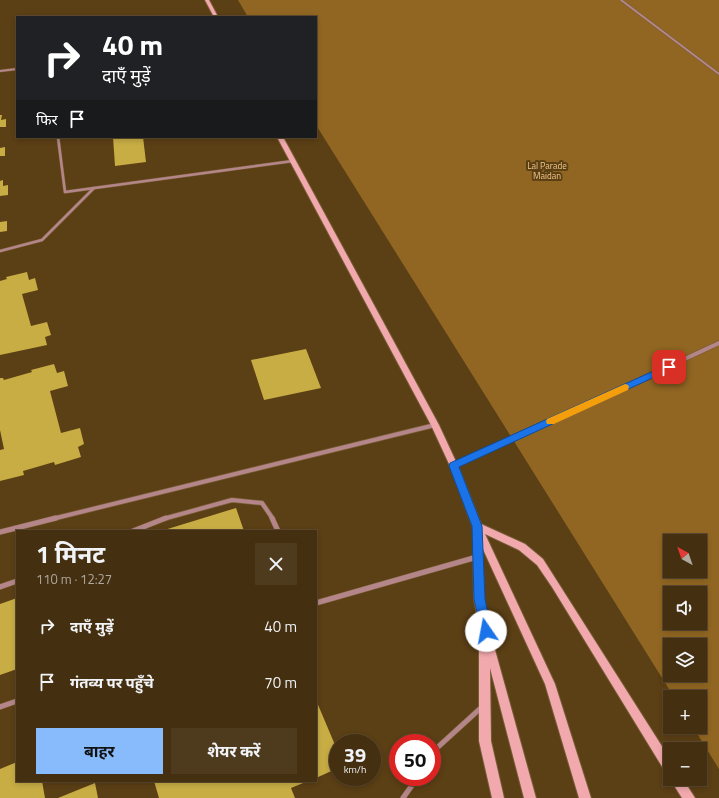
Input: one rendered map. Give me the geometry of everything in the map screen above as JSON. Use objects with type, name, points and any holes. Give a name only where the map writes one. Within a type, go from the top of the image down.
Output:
[{"type":"main road","points":[[207,0],[215,16]]},
{"type":"main road","points":[[281,138],[435,425],[454,466],[477,526],[550,684],[585,798]]},
{"type":"main road","points":[[477,526],[479,599],[530,798]]},
{"type":"main road","points":[[477,526],[522,547],[540,562],[663,759]]},
{"type":"main road","points":[[484,622],[486,741],[498,798]]},
{"type":"main road","points":[[681,786],[689,798]]},
{"type":"street","points":[[454,466],[669,367],[719,342]]},
{"type":"street","points":[[0,532],[435,425]]},
{"type":"street","points":[[135,530],[160,520],[232,500],[262,503],[278,530]]},
{"type":"street","points":[[317,603],[478,557]]},
{"type":"street","points":[[0,587],[16,581]]},
{"type":"street","points":[[0,707],[16,701]]},
{"type":"street","points":[[441,744],[485,704]]},
{"type":"street","points":[[403,798],[412,786]]},
{"type":"lane","points":[[621,0],[719,74]]},
{"type":"lane","points":[[0,71],[16,69]]},
{"type":"lane","points":[[58,138],[65,192],[293,161]]},
{"type":"lane","points":[[0,251],[42,240],[94,188]]},
{"type":"green space","name":"Lal Parade Maidan","points":[[238,0],[719,0],[719,769],[707,750],[707,742],[702,742],[697,734],[707,734],[707,690],[670,690],[665,682],[707,682],[707,638],[663,638],[663,679],[317,127],[317,16],[247,16]]},
{"type":"building","points":[[0,115],[2,115],[1,120],[6,119],[6,127],[0,127]]},
{"type":"building","points":[[113,138],[143,138],[146,162],[115,166]]},
{"type":"building","points":[[5,147],[5,156],[0,156],[0,148]]},
{"type":"building","points":[[3,180],[3,186],[8,185],[8,195],[0,196],[0,181]]},
{"type":"building","points":[[7,221],[7,231],[0,232],[0,222]]},
{"type":"building","points":[[27,272],[29,280],[35,278],[38,290],[22,294],[31,326],[47,322],[51,335],[45,337],[47,345],[0,355],[0,281],[7,279],[6,277]]},
{"type":"building","points":[[306,349],[321,388],[264,400],[251,360]]},
{"type":"building","points":[[54,364],[57,373],[64,371],[68,386],[50,391],[61,433],[80,428],[84,444],[78,447],[81,457],[55,465],[54,462],[23,471],[24,475],[0,481],[0,450],[4,449],[0,430],[0,378],[3,378],[4,380],[32,372],[31,370]]},
{"type":"building","points":[[236,508],[244,530],[164,530]]},
{"type":"building","points":[[16,598],[16,669],[0,675],[0,604]]},
{"type":"building","points":[[317,702],[330,734],[329,734],[329,772],[317,778]]},
{"type":"building","points":[[16,762],[16,782],[42,782],[45,798],[0,798],[0,769]]},
{"type":"building","points":[[154,782],[306,782],[291,788],[295,798],[159,798]]},
{"type":"building","points":[[95,783],[98,798],[58,798]]},
{"type":"slow traffic","points":[[551,421],[625,387]]},
{"type":"route","points":[[486,631],[479,599],[477,526],[454,466],[669,367]]}]
